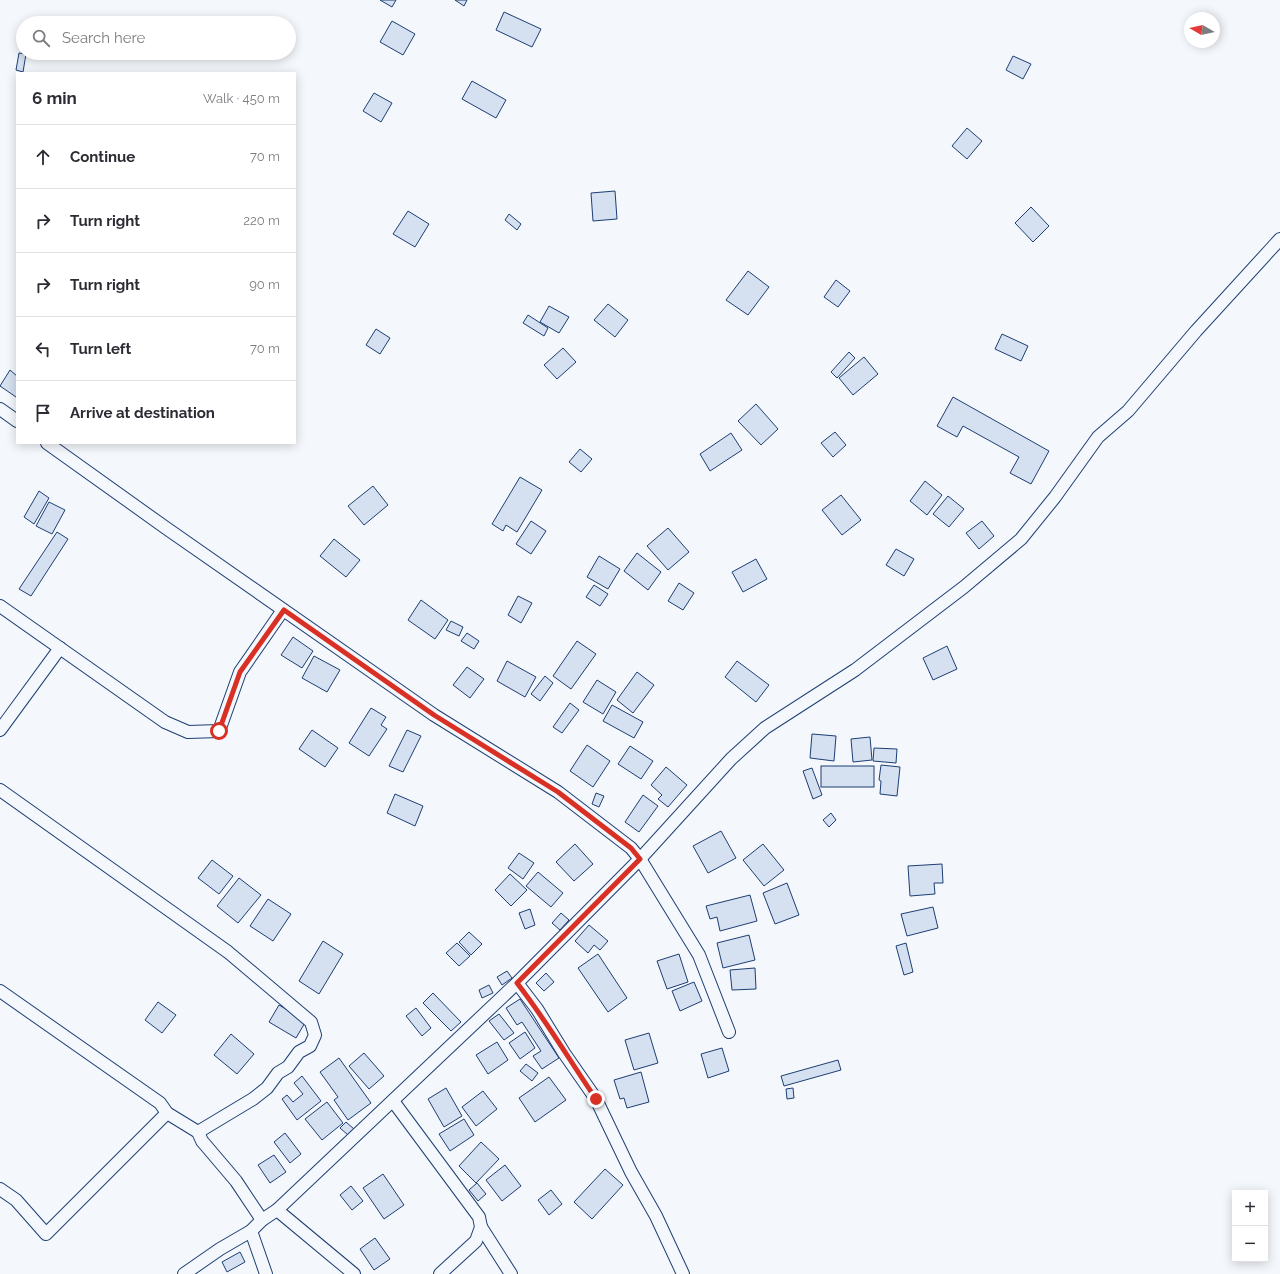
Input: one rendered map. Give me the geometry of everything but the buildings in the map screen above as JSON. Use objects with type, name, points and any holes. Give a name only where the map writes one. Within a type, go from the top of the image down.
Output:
[{"type":"street","points":[[184,1274],[220,1249],[251,1231],[262,1220],[277,1210],[517,983],[640,859],[731,759],[766,728],[855,670],[964,587],[1021,539],[1055,497],[1098,437],[1128,411],[1196,331],[1280,239]]},
{"type":"street","points":[[0,409],[16,420]]},
{"type":"street","points":[[48,444],[434,715],[558,792],[631,848],[640,859],[699,955],[729,1032]]},
{"type":"street","points":[[0,606],[166,722],[188,732],[219,731],[240,672],[284,610]]},
{"type":"street","points":[[0,730],[60,648]]},
{"type":"street","points":[[0,790],[228,952],[311,1022],[315,1036],[310,1046],[299,1052],[288,1067],[278,1073],[268,1088],[198,1132]]},
{"type":"street","points":[[517,983],[537,1009],[564,1053],[596,1099],[631,1172],[656,1216],[683,1274]]},
{"type":"street","points":[[0,991],[160,1103],[167,1113],[198,1132],[202,1141],[236,1181],[262,1220]]},
{"type":"street","points":[[393,1101],[479,1217],[481,1227],[511,1274]]},
{"type":"street","points":[[0,1189],[16,1200],[46,1234],[167,1113]]},
{"type":"street","points":[[277,1210],[354,1274]]},
{"type":"street","points":[[440,1274],[476,1241],[481,1227]]},
{"type":"street","points":[[251,1231],[266,1274]]},
{"type":"route","points":[[219,731],[240,672],[284,610],[434,715],[558,792],[631,848],[640,859],[517,983],[537,1009],[564,1053],[596,1099]]}]
